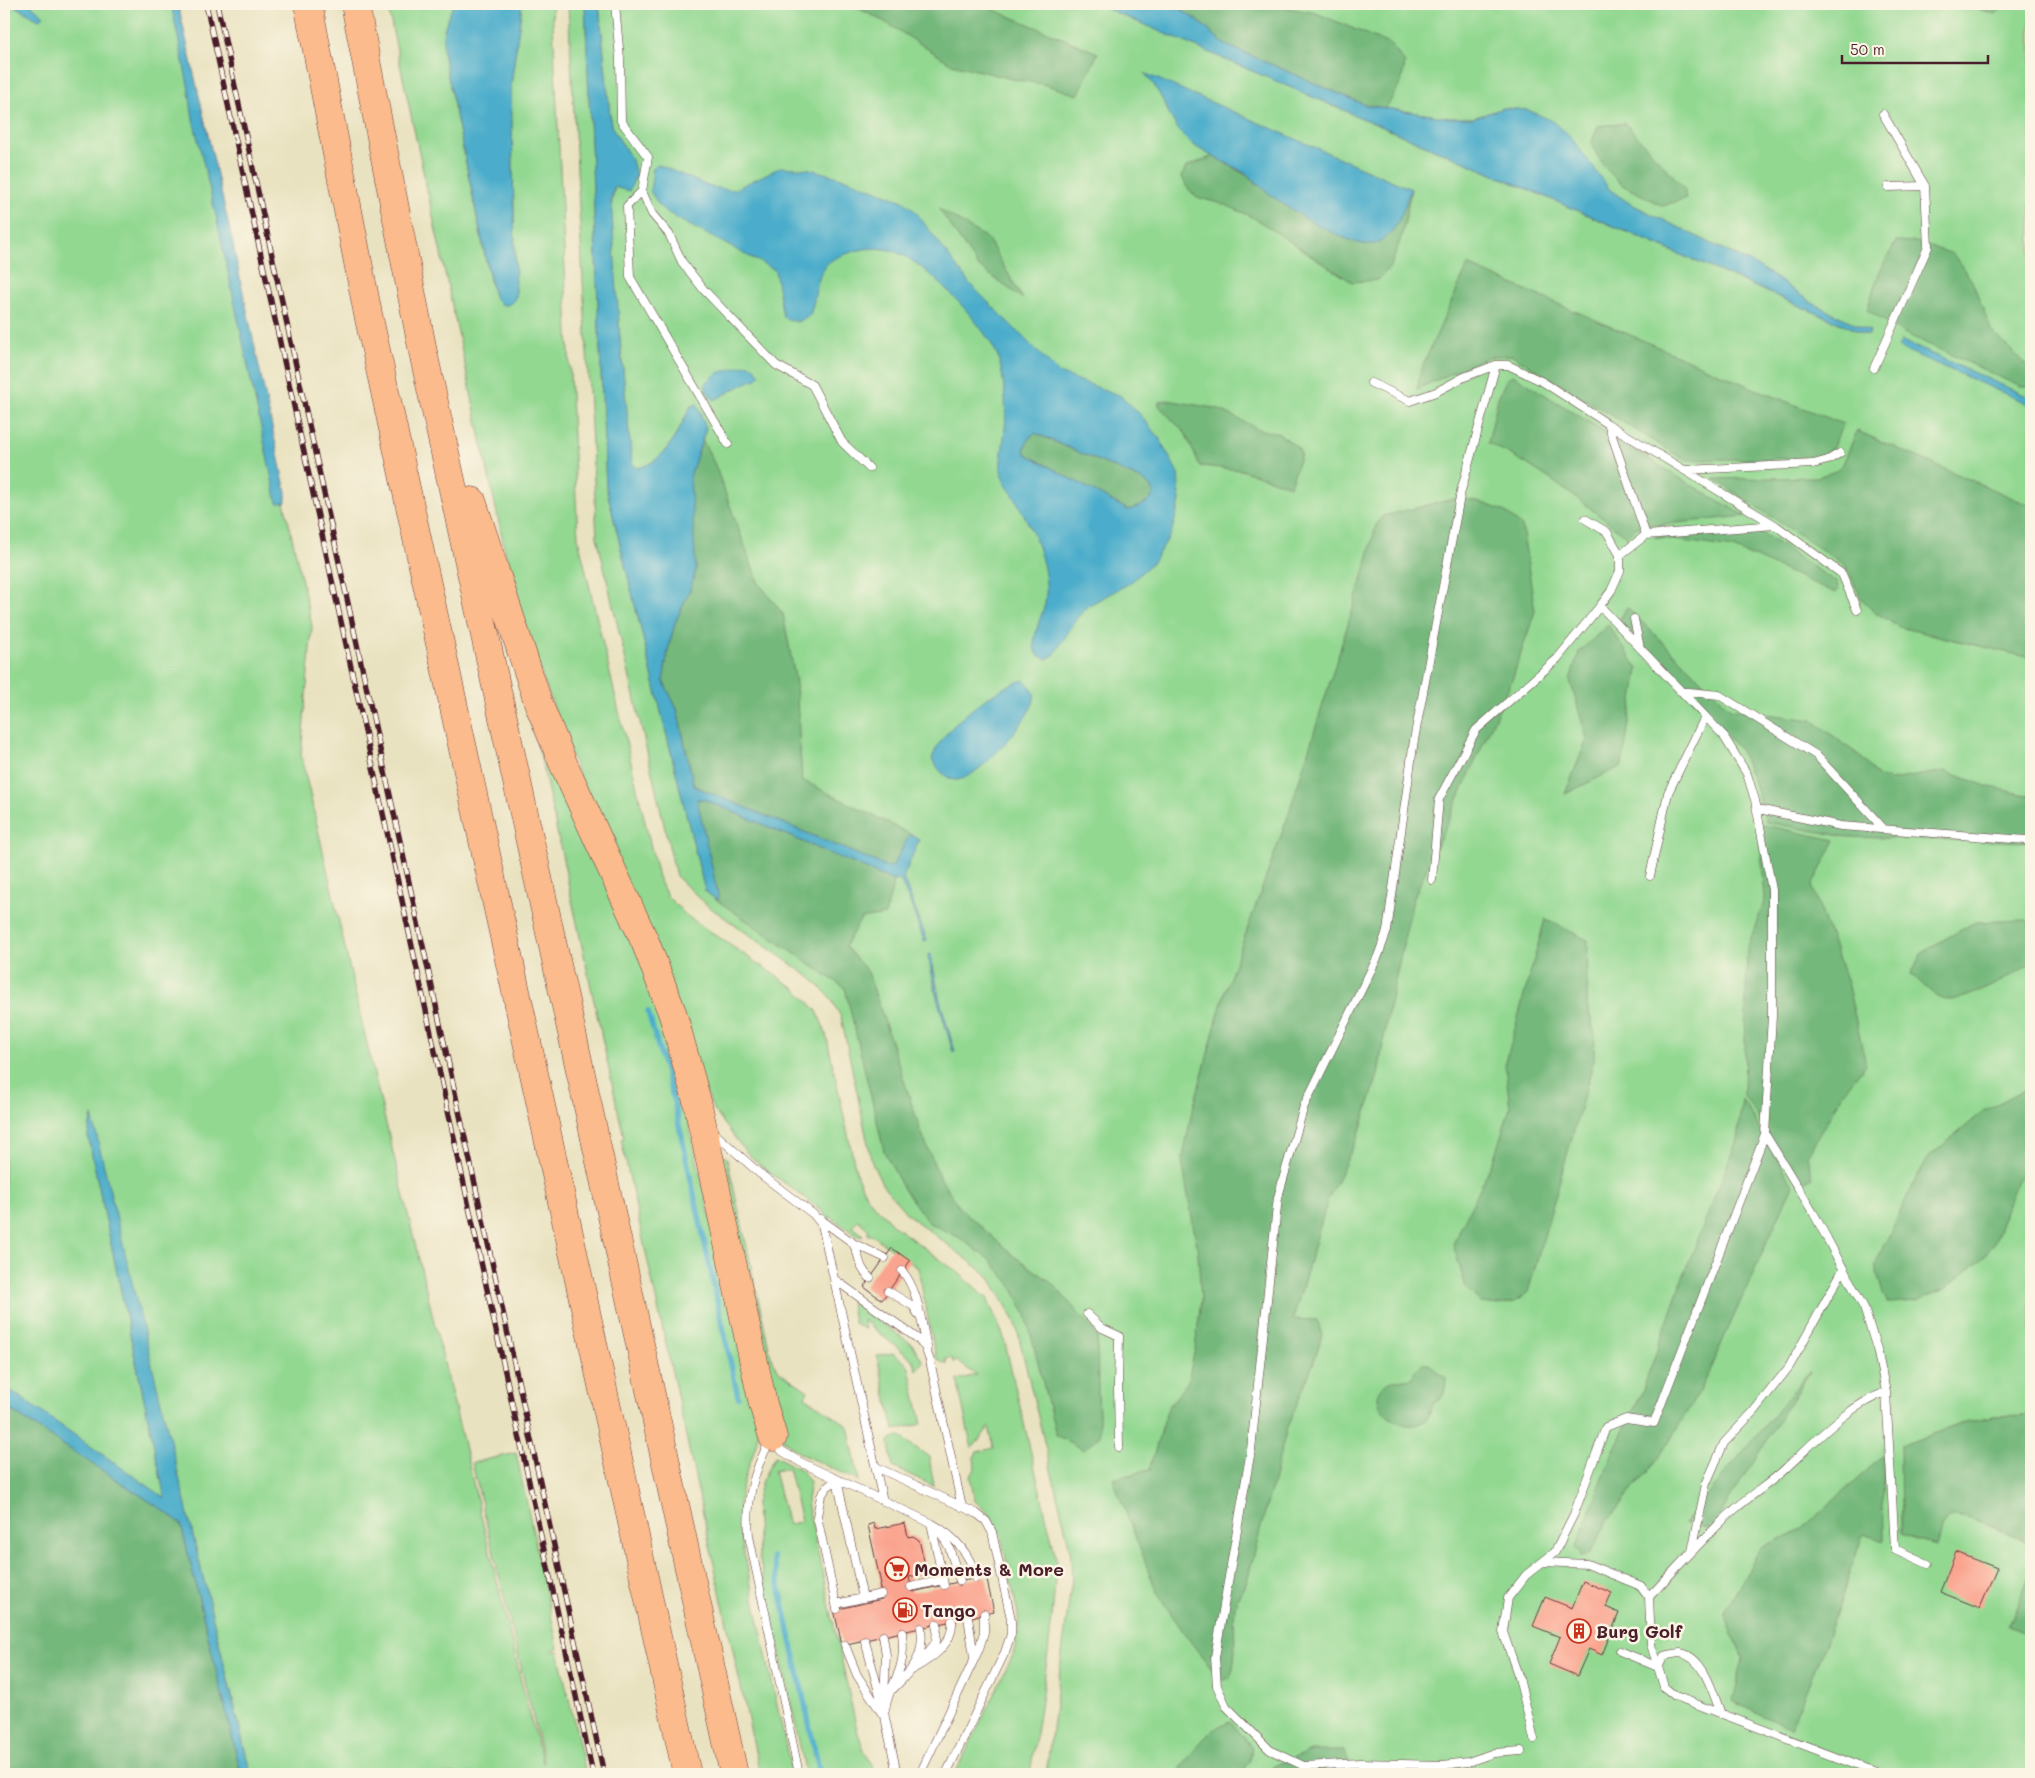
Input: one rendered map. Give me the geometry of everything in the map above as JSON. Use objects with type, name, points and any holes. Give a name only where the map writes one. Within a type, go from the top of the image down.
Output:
[{"type":"highway","points":[[308,4],[376,352],[687,1774]]},
{"type":"highway","points":[[355,4],[423,352],[734,1774]]},
{"type":"highway","points":[[423,352],[539,705],[662,985],[688,1065],[763,1404],[772,1437]]},
{"type":"lane","points":[[615,4],[620,59],[621,121],[648,157],[642,191],[628,206],[630,277],[728,444]]},
{"type":"lane","points":[[1874,368],[1928,247],[1925,186],[1883,114]]},
{"type":"lane","points":[[1888,187],[1925,186]]},
{"type":"lane","points":[[642,191],[652,214],[669,234],[682,262],[704,290],[776,365],[812,385],[842,442],[869,468]]},
{"type":"lane","points":[[1371,383],[1410,400],[1436,392],[1464,377],[1496,365],[1508,365],[1543,382],[1608,424],[1775,525],[1842,574],[1857,610]]},
{"type":"lane","points":[[1496,365],[1461,490],[1414,740],[1387,931],[1378,956],[1304,1106],[1278,1197],[1251,1450],[1214,1657],[1217,1686],[1226,1706],[1270,1750],[1304,1766],[1360,1763],[1443,1765],[1468,1762],[1494,1753],[1521,1751]]},
{"type":"lane","points":[[1608,424],[1646,535]]},
{"type":"lane","points":[[1686,470],[1813,464],[1828,460],[1840,453]]},
{"type":"lane","points":[[1432,880],[1439,799],[1476,730],[1557,659],[1600,606],[1620,571],[1620,555],[1607,532],[1585,519]]},
{"type":"lane","points":[[1620,555],[1646,535],[1775,525]]},
{"type":"lane","points":[[1534,1739],[1519,1678],[1503,1632],[1508,1598],[1526,1575],[1554,1552],[1574,1514],[1606,1427],[1626,1419],[1654,1423],[1765,1134],[1772,1016],[1772,890],[1758,809],[1746,774],[1723,735],[1600,606]]},
{"type":"lane","points":[[1634,619],[1641,650]]},
{"type":"lane","points":[[1680,691],[1719,694],[1816,755],[1883,828]]},
{"type":"lane","points":[[1650,876],[1668,793],[1705,717]]},
{"type":"lane","points":[[1758,809],[1842,826],[2026,840]]},
{"type":"lane","points":[[701,1119],[747,1163],[850,1241],[855,1246],[862,1270],[870,1278]]},
{"type":"lane","points":[[1765,1134],[1844,1268],[1864,1308],[1877,1349],[1886,1392],[1895,1549],[1928,1564]]},
{"type":"lane","points":[[810,1211],[822,1226],[883,1501]]},
{"type":"lane","points":[[850,1241],[885,1258]]},
{"type":"lane","points":[[1692,1551],[1706,1484],[1724,1443],[1753,1412],[1789,1367],[1844,1268]]},
{"type":"lane","points":[[902,1271],[910,1283],[921,1323],[962,1507]]},
{"type":"lane","points":[[834,1279],[918,1339],[925,1347],[930,1361]]},
{"type":"lane","points":[[888,1291],[915,1309],[921,1323]]},
{"type":"lane","points":[[1087,1314],[1102,1328],[1119,1336],[1119,1447]]},
{"type":"lane","points":[[1650,1597],[1692,1551],[1734,1511],[1786,1469],[1829,1428],[1869,1398],[1886,1392]]},
{"type":"lane","points":[[772,1437],[779,1448],[786,1454],[837,1480],[931,1523],[946,1532],[970,1561],[976,1578]]},
{"type":"lane","points":[[772,1437],[752,1484],[748,1508],[748,1530],[752,1560],[799,1774]]},
{"type":"lane","points":[[876,1467],[984,1519],[991,1529],[1009,1607],[1011,1634],[1005,1652],[946,1774]]},
{"type":"lane","points":[[837,1480],[859,1601]]},
{"type":"lane","points":[[837,1480],[824,1492],[819,1501],[817,1513],[836,1607],[877,1597]]},
{"type":"lane","points":[[931,1523],[945,1540],[960,1581]]},
{"type":"lane","points":[[912,1589],[944,1583],[931,1523]]},
{"type":"lane","points":[[1543,1562],[1587,1564],[1641,1586],[1650,1597],[1651,1645],[1664,1687],[1675,1696],[1880,1774]]},
{"type":"lane","points":[[920,1774],[973,1664],[983,1638],[984,1614]]},
{"type":"lane","points":[[968,1617],[974,1647],[973,1664]]},
{"type":"lane","points":[[911,1670],[933,1656],[944,1646],[951,1634],[952,1621]]},
{"type":"lane","points":[[888,1694],[933,1647],[937,1636],[937,1624]]},
{"type":"lane","points":[[911,1670],[922,1647],[922,1628]]},
{"type":"lane","points":[[897,1774],[885,1712],[888,1694],[898,1674],[903,1657],[902,1632]]},
{"type":"lane","points":[[883,1636],[886,1655],[884,1702],[887,1724]]},
{"type":"lane","points":[[865,1640],[887,1724]]},
{"type":"lane","points":[[845,1645],[857,1675],[887,1724]]},
{"type":"lane","points":[[1620,1651],[1658,1667]]},
{"type":"lane","points":[[1658,1667],[1664,1656],[1680,1654],[1694,1659],[1709,1682],[1721,1714]]},
{"type":"green space","points":[[4,4],[11,4],[39,20],[44,16],[30,4],[172,4],[312,626],[301,755],[372,1066],[529,1713],[543,1763],[472,1463],[516,1453],[558,1648],[553,1650],[554,1652],[558,1651],[586,1774],[251,1774],[91,1118],[88,1136],[165,1498],[4,1386]]},
{"type":"green space","points":[[387,4],[454,4],[444,29],[444,57],[490,281],[493,293],[516,296],[511,85],[522,4],[552,4],[578,538],[658,877],[667,896],[687,916],[797,990],[817,1011],[826,1034],[857,1176],[866,1196],[894,1226],[960,1274],[987,1298],[1003,1335],[1056,1558],[1050,1639],[1030,1774],[955,1774],[1013,1655],[1019,1629],[1018,1614],[1000,1532],[990,1515],[975,1501],[970,1477],[975,1469],[974,1457],[977,1452],[994,1448],[989,1427],[972,1449],[957,1380],[976,1375],[957,1361],[953,1362],[952,1358],[946,1359],[947,1364],[936,1358],[918,1268],[872,1235],[868,1235],[868,1229],[858,1220],[852,1226],[863,1235],[857,1236],[829,1216],[830,1221],[821,1210],[760,1165],[745,1151],[713,1109],[702,1084],[582,785],[517,606]]},
{"type":"green space","points":[[568,4],[585,4],[606,487],[705,891],[717,901],[718,895],[677,709],[675,623],[690,476],[706,428],[691,406],[676,435],[664,452],[647,465],[637,468],[632,464],[611,218],[612,199],[616,187],[632,160],[611,126],[599,4],[1096,4],[1867,335],[1870,331],[1812,303],[1761,268],[1629,203],[1610,190],[1591,167],[1504,108],[1473,118],[1450,118],[1365,105],[1224,44],[1197,20],[1172,4],[2031,4],[2031,398],[1902,341],[1899,347],[2031,405],[2031,1415],[1994,1416],[1965,1422],[1900,1447],[1937,1546],[1942,1530],[1949,1518],[1957,1515],[1970,1518],[2031,1543],[2031,1570],[2010,1626],[2031,1635],[2031,1774],[1046,1774],[1072,1578],[1070,1549],[1015,1321],[989,1276],[907,1214],[882,1184],[872,1163],[841,1017],[830,997],[811,978],[708,906],[676,876],[597,537]],"holes":[[[1149,76],[1411,189],[1402,235],[1372,244],[1279,200],[1246,175],[1186,139]]]},
{"type":"green space","points":[[850,4],[980,4],[1098,53],[1078,95],[1042,84],[1012,79],[952,64],[885,22]]},
{"type":"green space","points":[[1172,4],[1268,4],[1316,13],[1390,44],[1405,63],[1401,83],[1386,108],[1365,105],[1224,44],[1197,20]]},
{"type":"green space","points":[[1962,4],[2007,4],[1995,14]]},
{"type":"green space","points":[[1625,123],[1684,188],[1686,198],[1663,206],[1622,185],[1605,168],[1591,144],[1598,126]]},
{"type":"green space","points":[[1213,156],[1246,175],[1279,200],[1397,222],[1411,189],[1402,235],[1391,266],[1378,280],[1352,282],[1254,218],[1226,205],[1196,197],[1186,186],[1182,176],[1186,167]]},
{"type":"green space","points":[[939,209],[988,239],[1023,299],[978,266]]},
{"type":"green space","points":[[1896,241],[1916,242],[1953,254],[1972,281],[1991,330],[2031,370],[2031,387],[2021,387],[1904,333],[1867,310],[1879,273]]},
{"type":"green space","points":[[1468,265],[1753,388],[1843,424],[1832,449],[1820,458],[1685,460],[1512,355],[1487,357],[1417,389],[1421,369]]},
{"type":"green space","points":[[1513,375],[1691,485],[1746,516],[1636,527],[1627,537],[1543,474],[1488,443],[1498,398],[1507,378]]},
{"type":"green space","points":[[1167,400],[1219,409],[1258,429],[1280,434],[1298,448],[1301,454],[1290,486],[1241,470],[1200,466],[1185,433],[1159,406],[1159,402]]},
{"type":"green space","points":[[1857,431],[2031,506],[2031,658],[1899,627],[1873,611],[1862,599],[1845,565],[1714,479],[1817,477],[1836,471],[1843,464]]},
{"type":"green space","points":[[1035,433],[1143,480],[1152,491],[1150,500],[1141,506],[1128,510],[1026,454],[1024,450],[1029,438]]},
{"type":"green space","points":[[702,439],[715,465],[758,582],[783,614],[796,683],[802,780],[910,834],[893,866],[888,867],[694,786],[677,709],[663,681],[675,623],[691,587],[690,476]]},
{"type":"green space","points":[[1457,498],[1477,501],[1504,511],[1522,526],[1535,611],[1512,680],[1413,899],[1387,1018],[1378,1075],[1358,1137],[1328,1199],[1293,1319],[1317,1320],[1322,1335],[1314,1362],[1287,1428],[1247,1581],[1235,1607],[1233,1670],[1230,1678],[1221,1681],[1187,1637],[1157,1593],[1113,1479],[1149,1470],[1168,1408],[1188,1381],[1195,1349],[1201,1301],[1198,1252],[1182,1162],[1191,1116],[1224,994],[1288,816],[1363,576],[1376,525],[1383,516]]},
{"type":"green space","points":[[1761,532],[1836,582],[1839,589],[1836,593],[1733,548],[1654,537]]},
{"type":"green space","points":[[1627,607],[1730,709],[1812,720],[1860,756],[1878,777],[1891,780],[1945,771],[1986,786],[2031,796],[2031,842],[1847,837],[1766,822],[1754,783],[1741,751],[1619,621]]},
{"type":"green space","points":[[1608,625],[1638,669],[1622,766],[1565,794],[1587,739],[1570,680],[1579,652]]},
{"type":"green space","points":[[529,704],[659,997],[759,1427],[756,1444],[740,1496],[739,1530],[792,1774],[760,1774],[621,1139],[624,1138]]},
{"type":"green space","points":[[696,799],[703,799],[894,881],[885,915],[861,919],[845,946],[868,972],[920,1129],[939,1176],[960,1208],[1014,1256],[1050,1281],[1097,1334],[1100,1435],[1084,1450],[1056,1435],[1026,1315],[1010,1283],[990,1260],[960,1238],[929,1223],[903,1188],[884,1151],[845,988],[718,901]]},
{"type":"green space","points":[[1759,824],[1835,840],[1812,886],[1847,982],[1866,1064],[1843,1093],[1807,1156],[1813,1177],[1799,1184],[1744,1095],[1747,949],[1765,899]]},
{"type":"green space","points":[[1545,919],[1588,940],[1587,1005],[1595,1034],[1594,1060],[1528,1292],[1515,1302],[1499,1305],[1481,1303],[1466,1288],[1453,1244],[1493,1161],[1510,1108],[1505,1065]]},
{"type":"green space","points":[[2026,920],[2031,922],[2031,963],[1988,988],[1961,998],[1942,999],[1911,974],[1922,952],[1975,922]]},
{"type":"green space","points":[[2031,1086],[2031,1162],[2016,1182],[1995,1242],[1984,1257],[1944,1289],[1918,1301],[1888,1303],[1883,1294],[1875,1265],[1917,1176],[1929,1157],[1984,1111]]},
{"type":"green space","points":[[1742,1099],[1793,1185],[1701,1389],[1660,1456],[1608,1520],[1590,1553],[1582,1556],[1576,1548],[1612,1454],[1641,1395],[1683,1277],[1737,1140]]},
{"type":"green space","points":[[715,1150],[727,1158],[772,1361],[780,1372],[808,1391],[805,1397],[848,1426],[859,1481],[799,1453],[783,1439]]},
{"type":"green space","points":[[851,1303],[857,1305],[913,1345],[923,1362],[917,1371],[914,1361],[863,1320],[865,1329],[854,1323]]},
{"type":"green space","points":[[893,1353],[908,1365],[922,1424],[894,1430],[877,1356]]},
{"type":"green space","points":[[1423,1364],[1429,1364],[1446,1378],[1443,1395],[1431,1408],[1426,1419],[1417,1424],[1407,1425],[1397,1422],[1382,1409],[1378,1401],[1379,1392],[1388,1383],[1412,1378],[1415,1370]]},
{"type":"green space","points":[[1810,1371],[1711,1529],[1684,1523]]},
{"type":"green space","points":[[4,1406],[169,1514],[181,1524],[241,1774],[4,1774]]},
{"type":"green space","points":[[2031,1415],[2031,1543],[1989,1525],[1956,1517],[1950,1518],[1945,1523],[1937,1546],[1901,1534],[1900,1446],[1965,1422],[1994,1416]]},
{"type":"green space","points":[[899,1436],[929,1457],[934,1486],[893,1467],[889,1442],[891,1439]]},
{"type":"green space","points":[[775,1456],[801,1470],[810,1482],[807,1500],[808,1507],[857,1730],[864,1750],[877,1774],[806,1774],[759,1557],[756,1503],[762,1480]],"holes":[[[788,1468],[801,1521],[788,1525],[774,1471]]]},
{"type":"green space","points":[[1883,1456],[1884,1541],[1863,1534],[1829,1635],[1790,1729],[1733,1701],[1743,1658],[1724,1613],[1761,1548],[1804,1527]]},
{"type":"green space","points":[[2031,1571],[2031,1635],[2009,1626]]},
{"type":"green space","points":[[1230,1721],[1252,1747],[1250,1762],[1241,1774],[1177,1774],[1206,1736]]},
{"type":"green space","points":[[1311,1751],[1344,1751],[1350,1763],[1337,1774],[1262,1774],[1276,1765]]},
{"type":"water","points":[[11,4],[30,4],[44,16],[39,20]]},
{"type":"water","points":[[171,4],[178,4],[230,231],[286,492],[286,502],[277,503],[216,216],[193,119]]},
{"type":"water","points":[[454,4],[522,4],[511,85],[516,296],[507,305],[500,304],[493,293],[444,57],[444,30]]},
{"type":"water","points":[[585,4],[599,4],[611,126],[632,160],[636,176],[629,191],[614,187],[611,200],[620,339],[632,464],[637,468],[647,465],[664,452],[676,435],[691,406],[697,404],[706,428],[690,477],[696,569],[691,587],[675,623],[663,681],[677,709],[694,786],[888,867],[893,866],[910,834],[919,840],[903,878],[927,940],[924,941],[900,880],[894,881],[703,799],[697,799],[718,901],[705,891],[606,487]]},
{"type":"water","points":[[1096,4],[1172,4],[1197,20],[1224,44],[1365,105],[1450,118],[1473,118],[1504,108],[1528,110],[1553,121],[1569,135],[1610,190],[1629,203],[1761,268],[1812,303],[1870,331],[1868,335]]},
{"type":"water","points":[[1144,73],[1411,189],[1394,229],[1382,240],[1374,244],[1354,242],[1287,207],[1255,180],[1206,153],[1184,137],[1173,122],[1156,88]]},
{"type":"water","points":[[657,164],[710,187],[733,190],[781,167],[810,169],[849,180],[903,201],[915,211],[969,283],[1059,373],[1121,396],[1139,413],[1159,438],[1178,473],[1180,501],[1171,534],[1153,562],[1130,583],[1089,605],[1077,618],[1054,655],[1047,659],[1037,654],[1034,644],[1045,604],[1046,591],[1043,564],[1029,524],[1002,475],[1001,460],[1006,421],[1003,383],[998,357],[992,344],[981,329],[952,295],[919,265],[903,255],[879,248],[854,251],[831,261],[826,265],[820,276],[810,315],[797,322],[783,317],[775,270],[676,218],[660,207],[650,191],[653,168]],"holes":[[[1035,433],[1143,480],[1152,491],[1150,500],[1141,506],[1128,510],[1026,454],[1024,450],[1029,438]]]},
{"type":"water","points":[[1902,341],[2031,398],[2031,405],[1898,347]]},
{"type":"water","points":[[745,365],[752,365],[760,374],[757,379],[714,400],[707,392],[705,384],[718,373]]},
{"type":"water","points":[[1024,680],[1033,690],[1034,700],[1021,724],[1011,737],[975,772],[955,780],[945,775],[932,760],[936,748],[945,736],[969,711],[984,700],[1012,684]]},
{"type":"water","points":[[931,954],[939,997],[955,1052],[953,1052],[937,998],[928,955]]},
{"type":"water","points":[[92,1116],[251,1774],[241,1774],[181,1524],[169,1514],[4,1406],[4,1386],[165,1498],[88,1136]]},
{"type":"building","points":[[892,1248],[910,1261],[882,1300],[864,1287]]},
{"type":"building","points":[[874,1523],[875,1529],[905,1523],[908,1537],[913,1536],[919,1540],[927,1573],[909,1577],[912,1592],[986,1576],[994,1612],[842,1645],[834,1610],[882,1599],[879,1584],[881,1584],[868,1525]]},
{"type":"building","points":[[1956,1552],[1997,1568],[1980,1608],[1940,1592]]},
{"type":"building","name":"Burg Golf","points":[[1583,1581],[1612,1593],[1606,1607],[1619,1613],[1602,1655],[1589,1649],[1577,1676],[1549,1664],[1560,1637],[1533,1626],[1545,1597],[1572,1608]]},
{"type":"waterway","points":[[648,1012],[673,1097],[738,1397]]},
{"type":"waterway","points":[[773,1557],[820,1774]]},
{"type":"railway","points":[[206,4],[593,1774]]},
{"type":"railway","points":[[217,4],[604,1774]]},
{"type":"place","name":"Moments & More","points":[[897,1569]]},
{"type":"place","name":"Tango","points":[[905,1610]]},
{"type":"place","name":"Burg Golf","points":[[1579,1631]]}]
